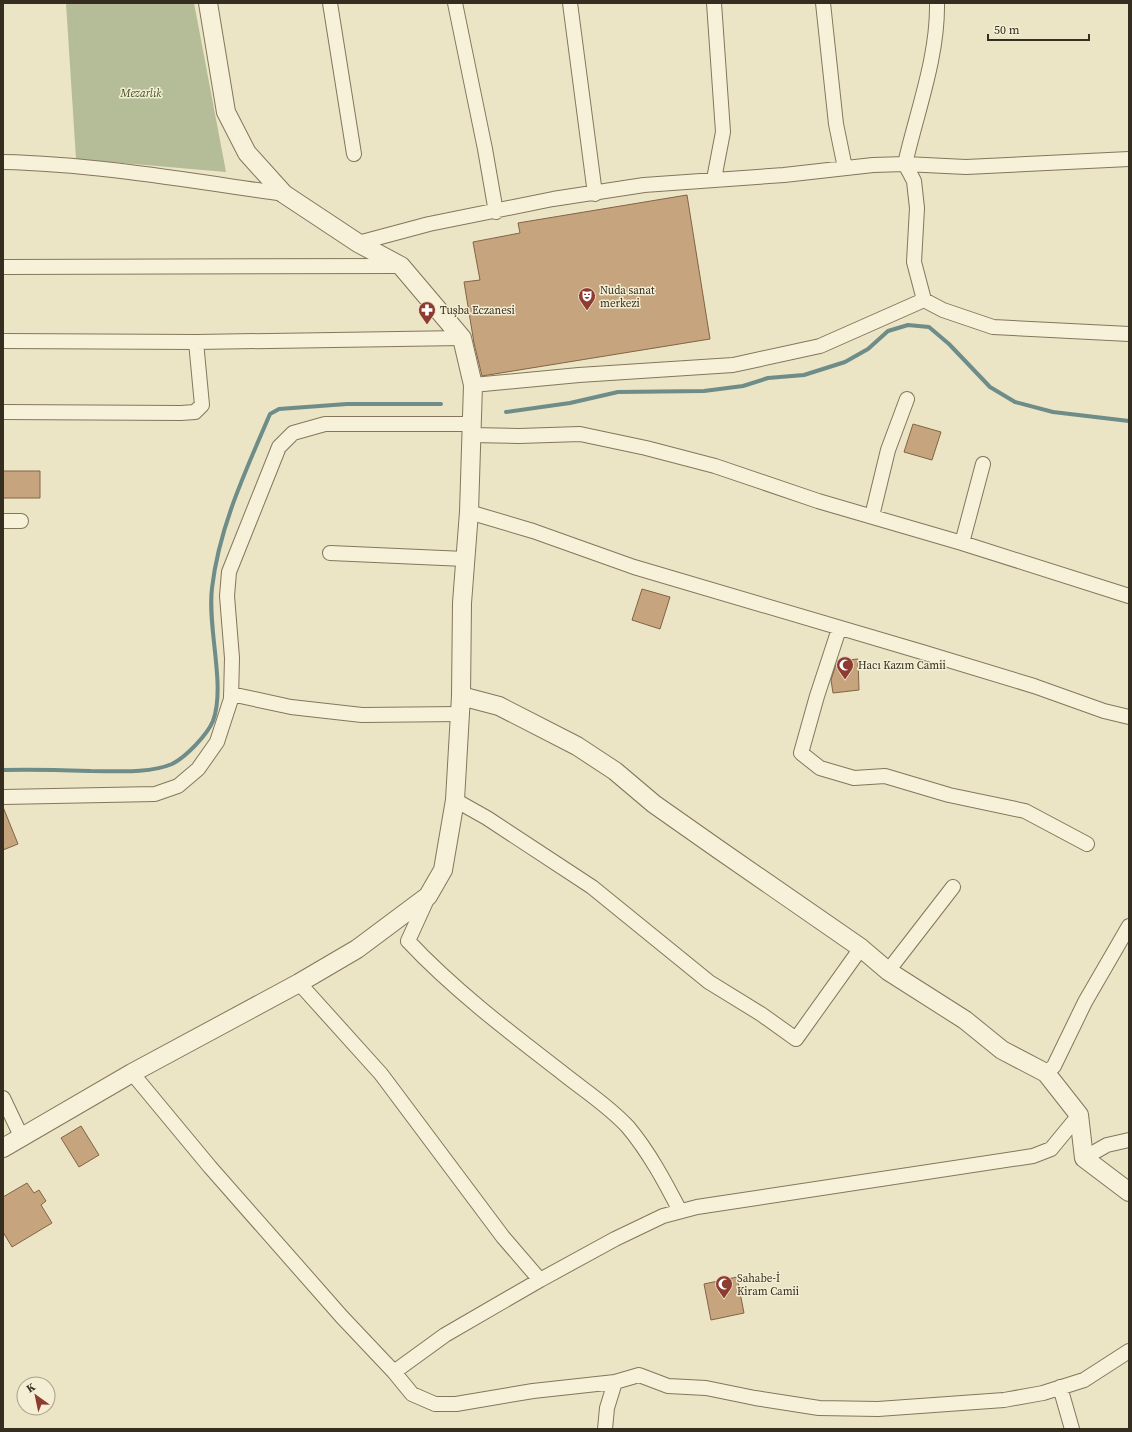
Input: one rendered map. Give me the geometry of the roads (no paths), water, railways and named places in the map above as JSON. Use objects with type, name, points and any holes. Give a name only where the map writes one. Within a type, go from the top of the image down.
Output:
[{"type":"street","points":[[208,3],[226,112],[247,153],[284,194],[358,243],[401,266],[462,338],[473,385],[469,512],[462,603],[461,696],[455,800],[443,870],[428,896],[408,941],[434,969],[612,1111],[628,1127],[662,1177],[680,1212]]},
{"type":"street","points":[[330,3],[345,85],[354,154]]},
{"type":"street","points":[[455,3],[485,149],[496,212]]},
{"type":"street","points":[[570,3],[595,194]]},
{"type":"street","points":[[714,3],[723,132],[714,179]]},
{"type":"street","points":[[822,3],[836,124],[845,168]]},
{"type":"street","points":[[937,3],[937,20],[931,59],[905,164],[914,181],[917,208],[914,262],[924,300],[943,310],[992,327],[1129,334]]},
{"type":"street","points":[[358,243],[429,224],[496,212],[553,199],[595,194],[644,185],[905,164],[966,167],[1129,159]]},
{"type":"street","points":[[3,162],[33,163],[171,178],[284,194]]},
{"type":"street","points":[[3,267],[401,266]]},
{"type":"street","points":[[473,385],[579,375],[733,365],[820,346],[924,300]]},
{"type":"street","points":[[3,340],[196,342],[462,338]]},
{"type":"street","points":[[3,412],[195,412],[202,405],[196,342]]},
{"type":"street","points":[[872,516],[888,450],[907,399]]},
{"type":"street","points":[[3,797],[155,794],[178,786],[198,769],[217,742],[231,694],[232,658],[227,596],[229,572],[279,447],[285,438],[293,433],[324,424],[471,429],[519,436],[580,434],[646,448],[715,466],[818,501],[962,543],[1129,596]]},
{"type":"street","points":[[962,543],[983,464]]},
{"type":"street","points":[[469,512],[533,532],[634,567],[1027,684],[1104,711],[1129,717]]},
{"type":"street","points":[[3,521],[21,521]]},
{"type":"street","points":[[330,553],[465,559]]},
{"type":"street","points":[[840,629],[817,696],[801,753],[820,768],[854,778],[885,776],[949,795],[1025,811],[1087,844]]},
{"type":"street","points":[[231,694],[291,707],[362,715],[460,714]]},
{"type":"street","points":[[461,696],[499,706],[577,746],[615,771],[654,804],[711,845],[861,948],[888,971],[965,1020],[1002,1050],[1046,1073],[1079,1115],[1084,1158],[1129,1192]]},
{"type":"street","points":[[455,800],[487,818],[592,887],[709,982],[761,1014],[796,1039],[861,948]]},
{"type":"street","points":[[888,971],[953,887]]},
{"type":"street","points":[[3,1148],[132,1073],[298,983],[357,949],[428,896]]},
{"type":"street","points":[[1046,1073],[1054,1066],[1104,968],[1129,926]]},
{"type":"street","points":[[298,983],[381,1074],[503,1237],[540,1280]]},
{"type":"street","points":[[132,1073],[210,1167],[412,1394],[435,1404],[456,1404],[533,1391],[615,1382],[639,1375],[668,1386],[706,1388],[819,1408],[878,1409],[1004,1400],[1043,1393],[1084,1380],[1129,1351]]},
{"type":"street","points":[[3,1098],[22,1138]]},
{"type":"street","points":[[394,1372],[445,1335],[615,1239],[663,1216],[697,1207],[1033,1156],[1052,1149],[1079,1115]]},
{"type":"street","points":[[1084,1158],[1106,1145],[1129,1140]]},
{"type":"street","points":[[605,1429],[607,1408],[615,1382]]},
{"type":"street","points":[[1060,1387],[1072,1429]]},
{"type":"waterway","points":[[506,412],[570,403],[618,392],[704,391],[743,386],[768,378],[804,375],[845,362],[868,349],[888,331],[908,325],[929,327],[949,344],[990,387],[1015,402],[1053,412],[1129,421]]},
{"type":"waterway","points":[[3,770],[142,771],[172,764],[190,751],[210,727],[216,707],[218,691],[211,604],[212,588],[221,543],[235,499],[270,414],[279,409],[347,404],[441,404]]},
{"type":"place","name":"Nuda sanat merkezi","points":[[587,311]]},
{"type":"place","name":"Tuşba Eczanesi","points":[[427,325]]},
{"type":"place","name":"Hacı Kazım Camii","points":[[845,680]]},
{"type":"place","name":"Sahabe-İ Kiram Camii","points":[[724,1299]]},
{"type":"park label","name":"Mezarlık","points":[[141,93]]}]
